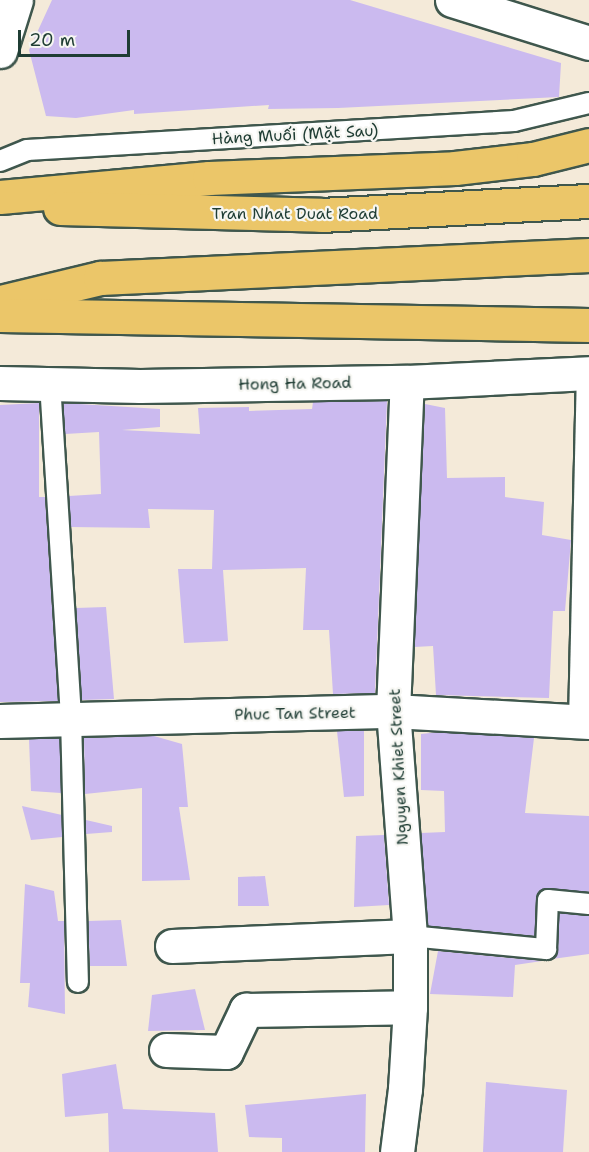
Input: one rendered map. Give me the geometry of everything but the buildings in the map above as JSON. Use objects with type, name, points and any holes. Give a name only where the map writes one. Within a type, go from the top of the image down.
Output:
[{"type":"main road","points":[[0,197],[209,178],[455,168],[533,159],[589,145]]},
{"type":"main road","name":"Tran Nhat Duat Road","points":[[0,205],[212,215],[321,215],[589,201]]},
{"type":"main road","points":[[0,302],[100,278],[589,255]]},
{"type":"main road","points":[[0,315],[589,325]]},
{"type":"street","points":[[0,51],[16,0]]},
{"type":"street","points":[[452,0],[589,43]]},
{"type":"street","name":"Hong Ha Road","points":[[0,383],[140,386],[407,382],[588,373]]},
{"type":"street","name":"Nguyen Khiet Street","points":[[397,1152],[405,1089],[410,1007],[410,936],[393,711],[407,382]]},
{"type":"street","name":"Phuc Tan Street","points":[[0,721],[393,711],[584,722]]},
{"type":"street","points":[[172,946],[410,936]]},
{"type":"street","points":[[166,1050],[226,1052],[246,1010],[410,1007]]},
{"type":"lane","name":"Hàng Muối (Mặt Sau)","points":[[0,161],[27,150],[514,121],[589,103]]},
{"type":"lane","points":[[584,722],[588,373]]},
{"type":"lane","points":[[50,383],[71,718],[78,982]]},
{"type":"lane","points":[[410,936],[546,949],[548,900],[589,904]]}]
